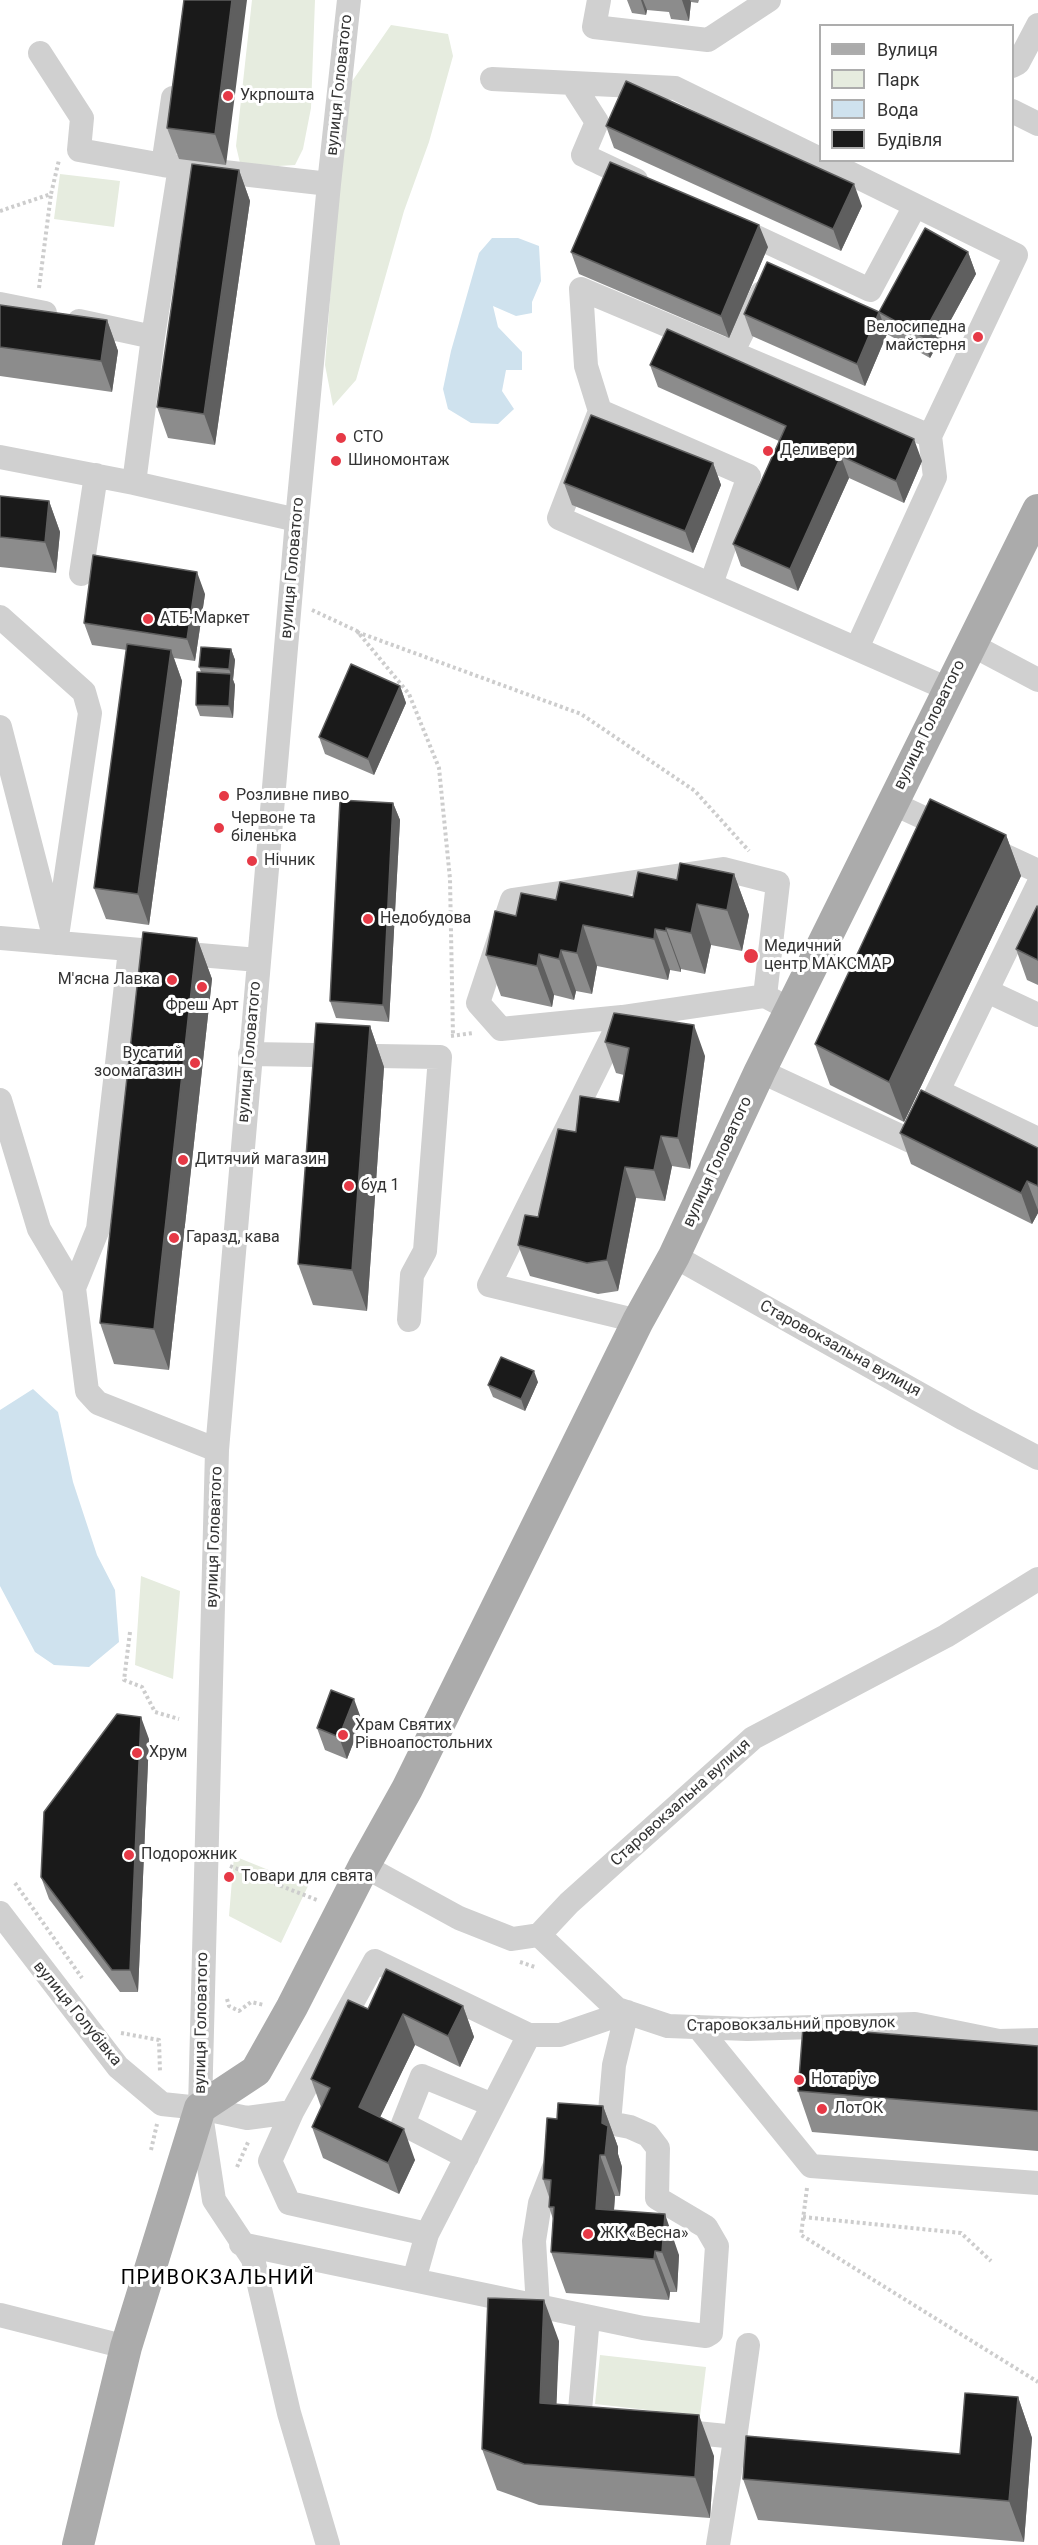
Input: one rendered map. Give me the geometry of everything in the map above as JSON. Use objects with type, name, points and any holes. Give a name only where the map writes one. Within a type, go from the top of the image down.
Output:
[{"type":"main road","name":"вулиця Головатого","points":[[78,2545],[126,2347],[200,2108],[256,2071],[292,2007],[364,1866],[407,1790],[638,1321],[674,1256],[760,1071],[778,1003],[892,802],[1038,510]]},
{"type":"street","name":"вулиця Головатого","points":[[200,2108],[217,1450],[297,520],[329,184],[350,0]]},
{"type":"street","points":[[599,0],[594,27],[708,40],[769,0]]},
{"type":"street","points":[[1014,65],[1018,63],[1038,25]]},
{"type":"street","points":[[40,53],[82,118],[79,150],[172,166],[329,184]]},
{"type":"street","points":[[134,483],[172,166],[176,70]]},
{"type":"street","points":[[492,79],[675,88],[819,159]]},
{"type":"street","points":[[572,83],[597,122],[583,155],[657,190]]},
{"type":"street","points":[[1014,112],[1038,124]]},
{"type":"street","points":[[826,162],[1016,255],[930,436],[935,477],[857,648]]},
{"type":"street","points":[[710,215],[870,291],[915,206]]},
{"type":"street","points":[[732,352],[783,249]]},
{"type":"street","points":[[930,436],[581,289],[586,366],[600,411],[559,518],[948,689]]},
{"type":"street","points":[[0,304],[153,337]]},
{"type":"street","points":[[600,411],[749,476],[711,584]]},
{"type":"street","points":[[0,457],[134,483],[297,520]]},
{"type":"street","points":[[81,574],[96,476]]},
{"type":"street","points":[[0,617],[84,692],[90,713],[56,943]]},
{"type":"street","points":[[970,644],[1038,680]]},
{"type":"street","points":[[0,727],[56,943]]},
{"type":"street","points":[[760,1071],[913,1142],[1037,887],[892,802]]},
{"type":"street","points":[[723,869],[778,883],[778,1003],[501,1029],[478,1003],[512,900],[723,869]]},
{"type":"street","points":[[0,938],[258,960]]},
{"type":"street","points":[[74,1288],[98,1228],[130,950]]},
{"type":"street","points":[[987,990],[1038,1016]]},
{"type":"street","points":[[622,1017],[489,1285],[638,1321]]},
{"type":"street","points":[[250,1054],[440,1057],[425,1251],[412,1275],[409,1320]]},
{"type":"street","points":[[938,1090],[1038,1139]]},
{"type":"street","points":[[0,1100],[39,1228],[74,1288],[87,1391],[98,1402],[217,1450]]},
{"type":"street","name":"Старовокзальна вулиця","points":[[674,1256],[964,1419],[1038,1458]]},
{"type":"street","name":"Старовокзальна вулиця","points":[[539,1935],[569,1903],[753,1738],[946,1636],[1038,1579]]},
{"type":"street","points":[[364,1866],[459,1918],[512,1939],[539,1935]]},
{"type":"street","name":"вулиця Голубівка","points":[[0,1913],[118,2067],[162,2104],[200,2108],[247,2118],[292,2112]]},
{"type":"street","name":"Старовокзальний провулок","points":[[539,1935],[617,2009],[668,2026],[747,2029],[915,2024],[999,2041],[1038,2040]]},
{"type":"street","points":[[427,2234],[289,2203],[270,2160],[292,2112],[375,1961],[530,2035],[560,2035],[627,2012]]},
{"type":"street","points":[[609,2122],[614,2065],[627,2012]]},
{"type":"street","points":[[698,2027],[811,2166],[1038,2183]]},
{"type":"street","points":[[414,2280],[427,2234],[530,2035]]},
{"type":"street","points":[[467,2157],[404,2124],[422,2076],[493,2105]]},
{"type":"street","points":[[200,2108],[214,2200],[253,2259],[289,2413],[328,2545]]},
{"type":"street","points":[[241,2244],[538,2307],[653,2330],[706,2336],[711,2333],[717,2246],[706,2227],[657,2199],[658,2148],[648,2135],[630,2127],[609,2122],[570,2133],[552,2168],[540,2203],[534,2241],[538,2307]]},
{"type":"street","points":[[0,2315],[126,2347]]},
{"type":"street","points":[[588,2317],[579,2422],[612,2425]]},
{"type":"street","points":[[718,2545],[748,2346]]},
{"type":"street","points":[[657,2430],[734,2445],[803,2454]]},
{"type":"path","points":[[36,312],[51,194],[60,156]]},
{"type":"path","points":[[0,210],[51,194]]},
{"type":"path","points":[[291,599],[357,632],[581,714],[695,791],[778,883]]},
{"type":"path","points":[[357,632],[410,693],[439,768],[450,879],[453,1036]]},
{"type":"path","points":[[130,1632],[124,1680],[142,1687],[155,1712],[179,1719]]},
{"type":"path","points":[[228,1876],[228,1865],[321,1902]]},
{"type":"path","points":[[15,1883],[88,1986]]},
{"type":"path","points":[[226,1996],[229,2006],[239,2011],[251,2002],[271,2006]]},
{"type":"path","points":[[114,2024],[121,2033],[159,2040]]},
{"type":"path","points":[[811,2166],[801,2235],[1038,2382]]},
{"type":"path","points":[[803,2217],[961,2233],[991,2261]]},
{"type":"green space","points":[[252,0],[315,0],[311,108],[303,149],[295,165],[240,163],[236,146]]},
{"type":"green space","points":[[391,25],[448,34],[453,56],[429,142],[404,211],[356,380],[333,406],[325,365],[346,90]]},
{"type":"green space","points":[[60,174],[120,181],[114,227],[54,219]]},
{"type":"green space","points":[[141,1576],[180,1591],[173,1679],[135,1665]]},
{"type":"green space","points":[[234,1856],[308,1886],[281,1943],[229,1916]]},
{"type":"green space","points":[[600,2355],[706,2367],[700,2416],[595,2404]]},
{"type":"water","points":[[492,238],[518,238],[539,246],[541,281],[532,302],[532,313],[516,316],[493,306],[498,327],[522,352],[522,370],[506,370],[502,391],[514,409],[498,424],[471,423],[448,409],[443,389],[451,351],[479,253]]},
{"type":"water","points":[[33,1389],[58,1412],[73,1482],[97,1555],[115,1590],[119,1642],[89,1667],[54,1665],[35,1652],[0,1586],[0,1410]]},
{"type":"building","points":[[184,0],[232,0],[215,134],[167,128]]},
{"type":"building","points":[[626,81],[854,184],[833,229],[606,126]]},
{"type":"building","points":[[610,162],[759,225],[721,316],[571,252]]},
{"type":"building","points":[[192,164],[239,170],[204,414],[157,407]]},
{"type":"building","points":[[925,228],[968,252],[922,336],[879,312]]},
{"type":"building","points":[[767,262],[879,312],[857,364],[744,314]]},
{"type":"building","points":[[0,305],[107,320],[101,361],[0,347]]},
{"type":"building","points":[[667,329],[914,439],[896,481],[841,456],[790,569],[733,544],[786,426],[650,365]]},
{"type":"building","points":[[591,415],[713,463],[685,531],[564,483]]},
{"type":"building","points":[[0,496],[49,501],[45,542],[0,537]]},
{"type":"building","name":"АТБ-Маркет","points":[[93,555],[197,572],[187,639],[84,623]]},
{"type":"building","points":[[127,644],[171,650],[138,894],[94,888]]},
{"type":"building","points":[[201,647],[231,649],[229,669],[199,667]]},
{"type":"building","points":[[351,664],[400,686],[368,759],[319,737]]},
{"type":"building","points":[[197,672],[231,674],[229,706],[196,705]]},
{"type":"building","points":[[930,799],[1006,835],[889,1082],[815,1044]]},
{"type":"building","name":"Недобудова","points":[[340,800],[393,803],[383,1005],[330,1001]]},
{"type":"building","points":[[680,863],[734,874],[727,910],[697,904],[691,933],[666,928],[666,931],[655,929],[654,939],[583,925],[577,953],[561,950],[559,959],[539,954],[537,966],[486,955],[495,911],[516,916],[521,893],[556,900],[560,882],[633,897],[638,872],[677,880]]},
{"type":"building","points":[[1038,907],[1038,960],[1016,949]]},
{"type":"building","points":[[143,932],[197,938],[154,1329],[100,1323]]},
{"type":"building","points":[[614,1013],[694,1025],[678,1138],[661,1136],[654,1170],[625,1167],[607,1260],[587,1263],[518,1245],[525,1215],[538,1217],[558,1129],[576,1132],[580,1096],[619,1102],[629,1048],[605,1042]]},
{"type":"building","points":[[316,1023],[370,1026],[352,1270],[298,1264]]},
{"type":"building","points":[[921,1090],[1038,1148],[1038,1186],[1027,1181],[1021,1193],[900,1133]]},
{"type":"building","points":[[501,1357],[534,1371],[521,1399],[488,1385]]},
{"type":"building","points":[[331,1690],[354,1699],[339,1737],[317,1728]]},
{"type":"building","points":[[117,1714],[141,1717],[130,1970],[112,1970],[41,1877],[44,1812]]},
{"type":"building","points":[[386,1969],[463,2006],[448,2036],[403,2014],[359,2107],[404,2129],[388,2163],[312,2127],[330,2088],[311,2079],[348,2000],[368,2009]]},
{"type":"building","points":[[803,2027],[1038,2046],[1038,2111],[798,2091]]},
{"type":"building","points":[[558,2103],[603,2106],[602,2123],[608,2126],[605,2155],[600,2155],[596,2209],[665,2214],[662,2252],[655,2251],[654,2259],[551,2252],[554,2207],[549,2207],[551,2180],[543,2179],[547,2118],[557,2119]]},
{"type":"building","points":[[488,2298],[544,2300],[540,2403],[699,2415],[695,2477],[524,2464],[482,2449]]},
{"type":"building","points":[[965,2393],[1018,2397],[1009,2501],[743,2479],[746,2436],[960,2454]]},
{"type":"place","name":"Укрпошта","points":[[228,96]]},
{"type":"place","name":"Велосипедна майстерня","points":[[978,337]]},
{"type":"place","name":"СТО","points":[[341,438]]},
{"type":"place","name":"Деливери","points":[[768,451]]},
{"type":"place","name":"Шиномонтаж","points":[[336,461]]},
{"type":"place","name":"АТБ-Маркет","points":[[148,619]]},
{"type":"place","name":"Розливне пиво","points":[[224,796]]},
{"type":"place","name":"Червоне та біленька","points":[[219,828]]},
{"type":"place","name":"Нічник","points":[[252,861]]},
{"type":"place","name":"Недобудова","points":[[368,919]]},
{"type":"place","name":"Медичний центр МАКСМАР","points":[[751,956]]},
{"type":"place","name":"М'ясна Лавка","points":[[172,980]]},
{"type":"place","name":"Фреш Арт","points":[[202,987]]},
{"type":"place","name":"Вусатий зоомагазин","points":[[195,1063]]},
{"type":"place","name":"Дитячий магазин","points":[[183,1160]]},
{"type":"place","name":"буд 1","points":[[349,1186]]},
{"type":"place","name":"Гаразд, кава","points":[[174,1238]]},
{"type":"place","name":"Храм Святих Рівноапостольних","points":[[343,1735]]},
{"type":"place","name":"Хрум","points":[[137,1753]]},
{"type":"place","name":"Подорожник","points":[[129,1855]]},
{"type":"place","name":"Товари для свята","points":[[229,1877]]},
{"type":"place","name":"Нотаріус","points":[[799,2080]]},
{"type":"place","name":"ЛотОК","points":[[822,2109]]},
{"type":"place","name":"ЖК «Весна»","points":[[588,2234]]},
{"type":"district","name":"ПРИВОКЗАЛЬНИЙ","points":[[218,2279]]}]
